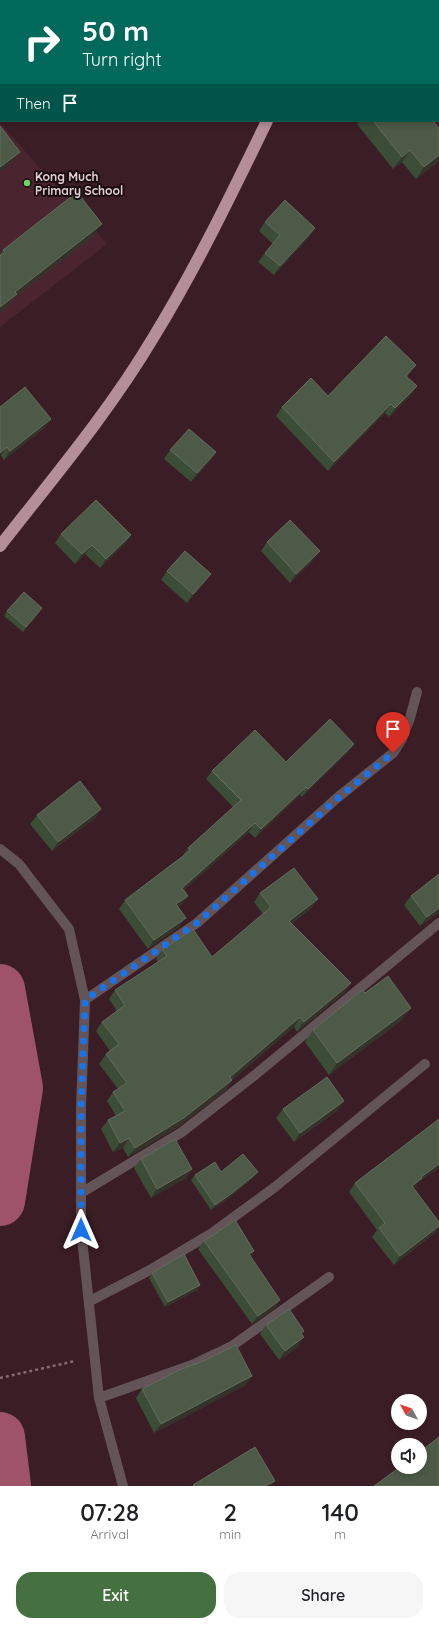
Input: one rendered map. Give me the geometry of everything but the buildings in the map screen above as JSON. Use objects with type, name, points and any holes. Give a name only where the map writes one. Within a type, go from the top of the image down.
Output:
[{"type":"highway","points":[[0,546],[97,422],[153,339],[205,247],[267,122]]},
{"type":"street","points":[[85,1000],[197,923],[338,798],[393,753],[402,739],[410,718],[417,692]]},
{"type":"street","points":[[0,849],[19,864],[69,929],[85,1000],[81,1108],[81,1230],[90,1301],[99,1398],[123,1486]]},
{"type":"street","points":[[81,1194],[182,1132],[255,1075],[439,923]]},
{"type":"street","points":[[90,1301],[150,1270],[212,1233],[275,1187],[425,1064]]},
{"type":"street","points":[[99,1398],[192,1365],[232,1346],[329,1277]]},
{"type":"path","points":[[0,1378],[95,1356]]},
{"type":"shaded area","name":"Kong Much Primary School","points":[[0,123],[107,244],[0,327]]},
{"type":"waterway","points":[[0,989],[18,1088],[0,1201]]},
{"type":"waterway","points":[[0,1437],[6,1486]]},
{"type":"place","name":"Kong Much Primary School","points":[[27,183]]},
{"type":"route","points":[[81,1230],[81,1108],[85,1000],[197,923],[338,798],[393,753]]}]
